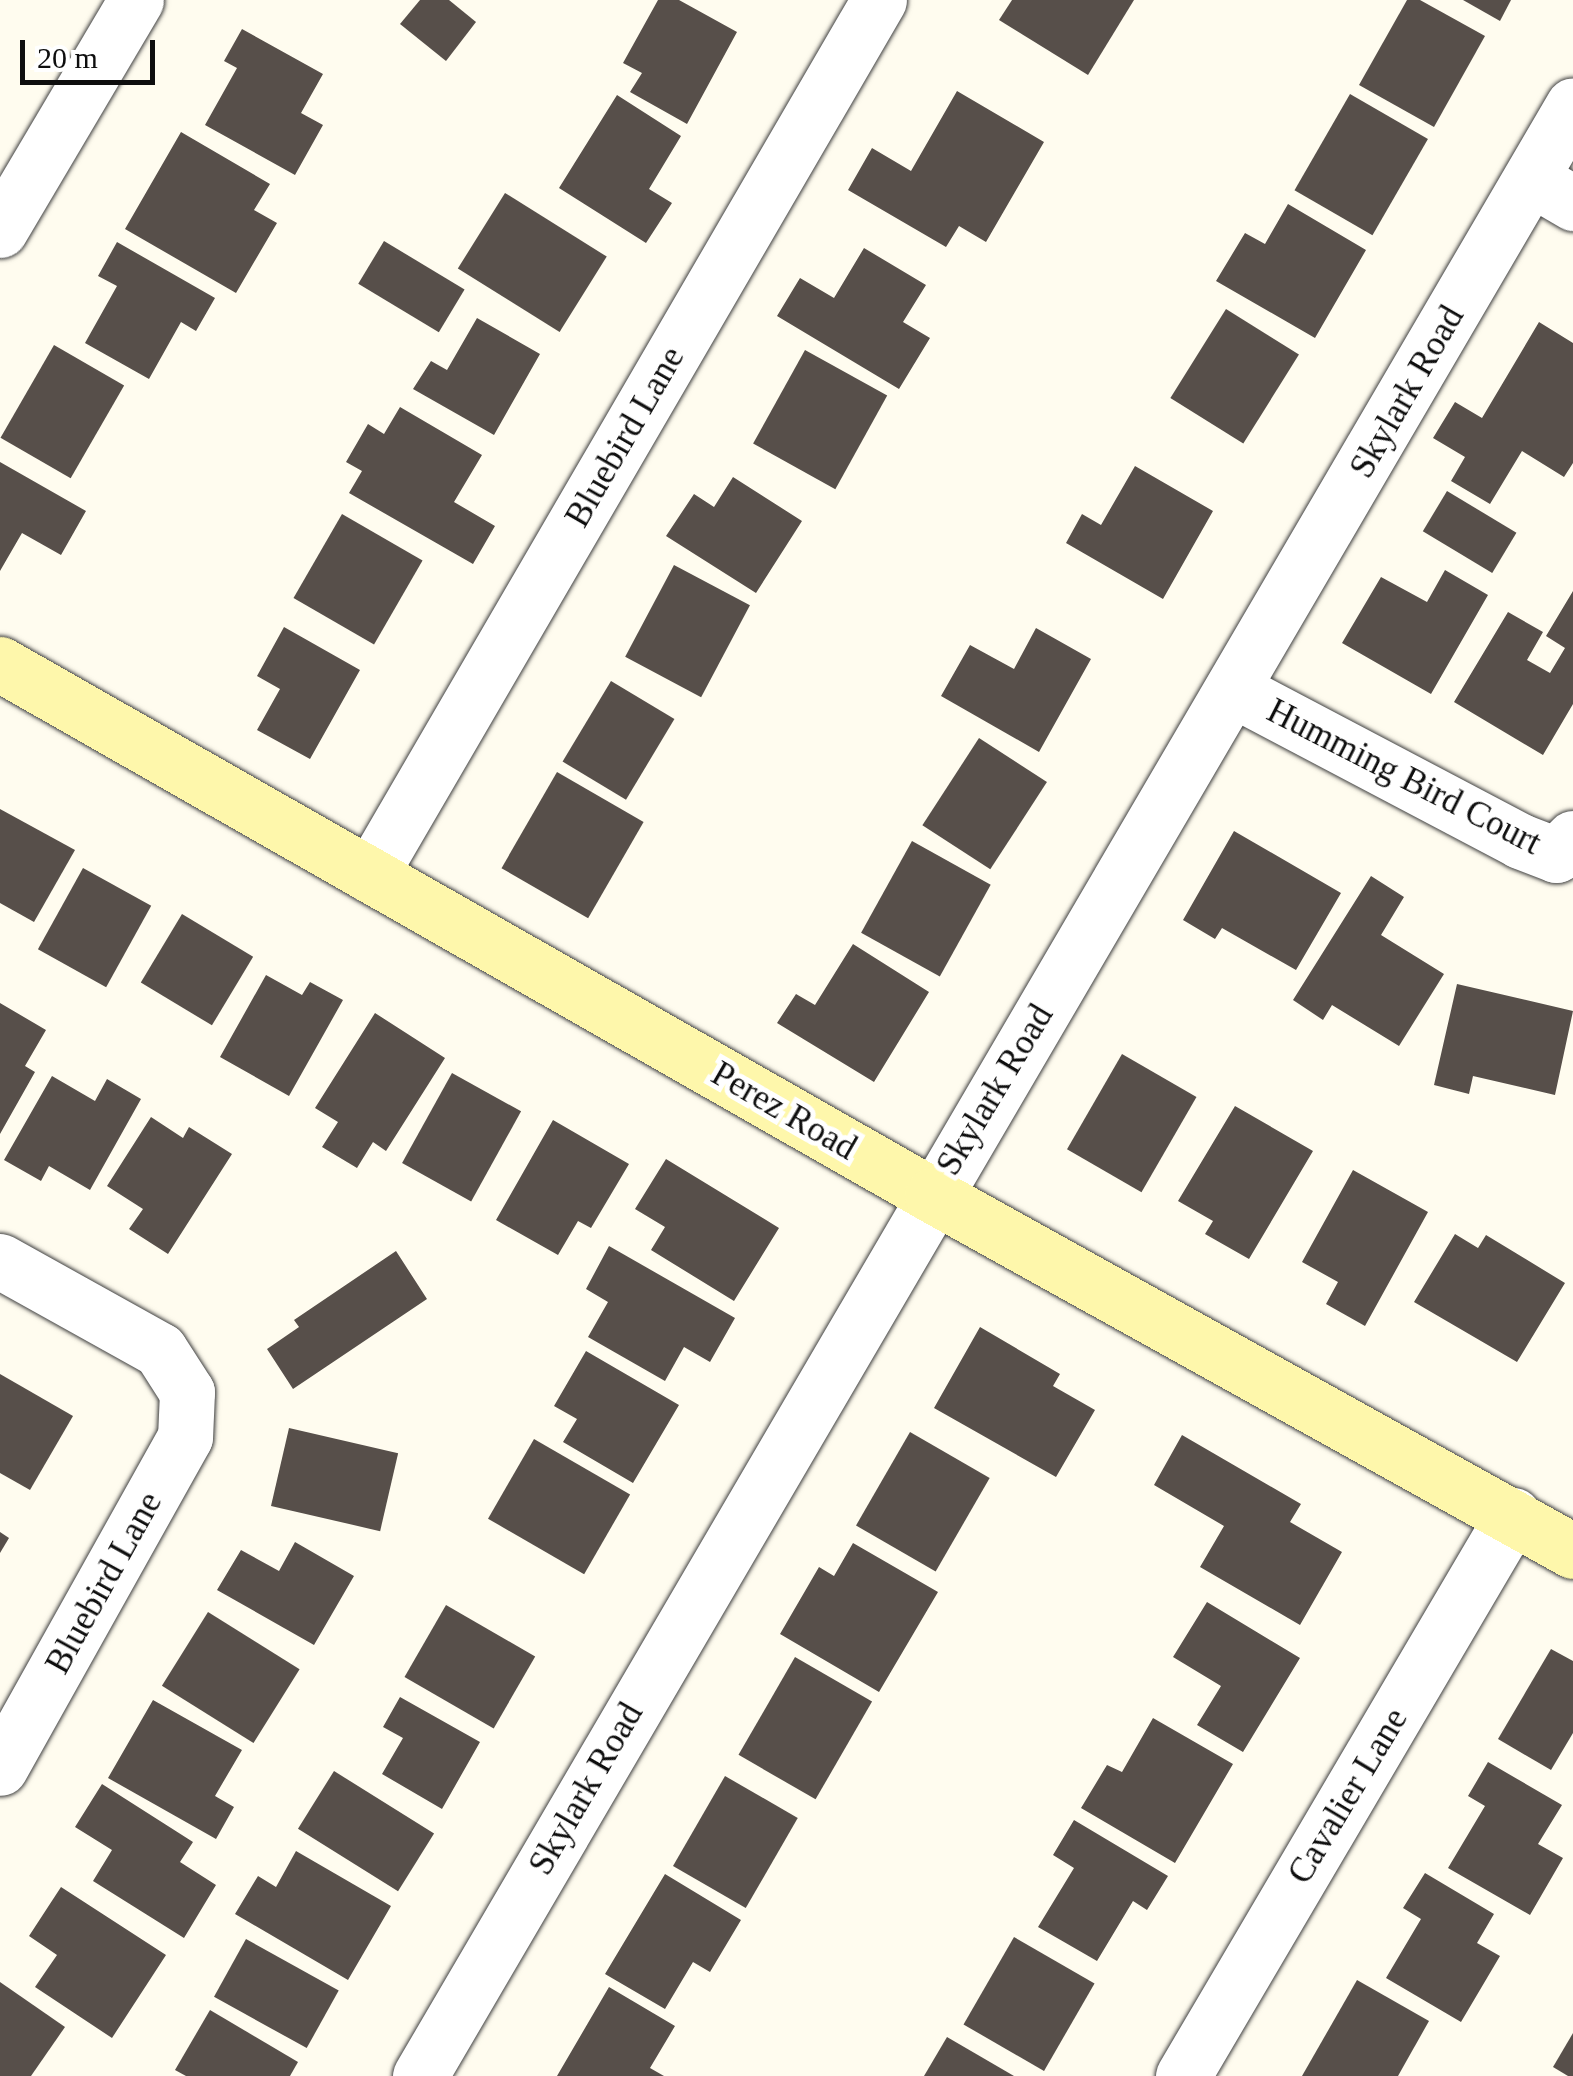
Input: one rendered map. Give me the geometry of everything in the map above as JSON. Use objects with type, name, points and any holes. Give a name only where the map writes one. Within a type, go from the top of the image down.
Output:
[{"type":"street","points":[[0,230],[136,0]]},
{"type":"street","name":"Bluebird Lane","points":[[370,875],[879,0]]},
{"type":"street","name":"Skylark Road","points":[[420,2076],[1232,689],[1553,191],[1573,106]]},
{"type":"street","name":"Perez Road","points":[[0,664],[932,1196],[1573,1550]]},
{"type":"street","name":"Humming Bird Court","points":[[1232,689],[1520,841],[1556,854],[1573,838]]},
{"type":"street","name":"Bluebird Lane","points":[[0,1260],[160,1350],[187,1392],[186,1437],[0,1768]]},
{"type":"street","name":"Cavalier Lane","points":[[1183,2076],[1514,1515]]},
{"type":"building","points":[[420,0],[449,0],[476,22],[446,61],[400,24]]},
{"type":"building","points":[[658,0],[679,0],[737,32],[687,124],[630,92],[642,73],[623,63]]},
{"type":"building","points":[[1012,0],[1134,0],[1088,75],[999,20]]},
{"type":"building","points":[[1407,0],[1420,0],[1485,36],[1434,127],[1359,85]]},
{"type":"building","points":[[1463,0],[1511,0],[1500,21]]},
{"type":"building","points":[[242,29],[323,74],[301,113],[323,125],[295,175],[205,125],[237,68],[224,61]]},
{"type":"building","points":[[957,91],[1044,142],[986,242],[959,226],[946,247],[848,190],[872,148],[911,171]]},
{"type":"building","points":[[1350,94],[1428,139],[1372,235],[1294,190]]},
{"type":"building","points":[[617,95],[681,136],[649,189],[672,203],[646,243],[559,188]]},
{"type":"building","points":[[181,132],[270,184],[254,210],[277,223],[236,293],[125,229]]},
{"type":"building","points":[[505,193],[607,257],[560,332],[458,268]]},
{"type":"building","points":[[1288,204],[1366,250],[1315,338],[1216,281],[1245,233],[1265,244]]},
{"type":"building","points":[[384,241],[465,289],[439,332],[358,284]]},
{"type":"building","points":[[117,242],[215,298],[196,331],[181,322],[149,379],[85,343],[117,286],[98,276]]},
{"type":"building","points":[[864,248],[926,285],[903,322],[930,338],[899,389],[777,316],[800,278],[834,298]]},
{"type":"building","points":[[1226,309],[1299,355],[1243,444],[1170,398]]},
{"type":"building","points":[[477,318],[540,354],[494,435],[413,389],[431,361],[447,370]]},
{"type":"building","points":[[1539,322],[1573,343],[1573,463],[1564,477],[1522,451],[1490,504],[1451,481],[1465,457],[1433,438],[1455,402],[1482,418]]},
{"type":"building","points":[[54,345],[124,386],[71,478],[0,438]]},
{"type":"building","points":[[805,350],[887,396],[835,489],[753,444]]},
{"type":"building","points":[[400,407],[482,455],[454,502],[495,526],[473,564],[349,493],[362,471],[346,462],[368,424],[384,434]]},
{"type":"building","points":[[0,462],[86,511],[61,555],[22,533],[0,571]]},
{"type":"building","points":[[1135,466],[1213,511],[1163,599],[1066,543],[1082,514],[1101,525]]},
{"type":"building","points":[[733,477],[802,521],[756,593],[666,536],[694,494],[714,507]]},
{"type":"building","points":[[1447,491],[1516,533],[1492,573],[1423,531]]},
{"type":"building","points":[[342,514],[423,560],[374,645],[294,598]]},
{"type":"building","points":[[674,565],[750,605],[701,697],[625,657]]},
{"type":"building","points":[[1445,570],[1488,595],[1431,694],[1342,643],[1381,577],[1427,602]]},
{"type":"building","points":[[1573,591],[1573,704],[1543,755],[1454,702],[1508,612],[1543,632],[1527,660],[1550,673],[1565,648],[1546,636]]},
{"type":"building","points":[[284,627],[360,670],[310,759],[257,730],[280,689],[257,676]]},
{"type":"building","points":[[1036,628],[1091,659],[1039,752],[941,696],[970,645],[1014,669]]},
{"type":"building","points":[[611,681],[674,719],[626,800],[563,762]]},
{"type":"building","points":[[979,738],[1047,782],[990,869],[922,825]]},
{"type":"building","points":[[557,772],[644,822],[588,918],[502,868]]},
{"type":"building","points":[[0,809],[75,850],[34,922],[0,903]]},
{"type":"building","points":[[1234,831],[1341,893],[1296,970],[1222,928],[1215,939],[1183,920]]},
{"type":"building","points":[[912,841],[991,885],[940,976],[861,933]]},
{"type":"building","points":[[83,868],[151,906],[106,987],[38,949]]},
{"type":"building","points":[[1371,876],[1404,897],[1381,935],[1444,974],[1399,1046],[1332,1005],[1323,1020],[1293,1000]]},
{"type":"building","points":[[182,914],[253,957],[212,1025],[141,983]]},
{"type":"building","points":[[853,944],[929,992],[874,1082],[777,1023],[796,994],[815,1005]]},
{"type":"building","points":[[266,975],[302,995],[310,982],[343,1000],[289,1096],[220,1057]]},
{"type":"building","points":[[1457,984],[1573,1011],[1555,1095],[1473,1076],[1469,1094],[1434,1085]]},
{"type":"building","points":[[0,1003],[46,1030],[25,1066],[35,1072],[0,1134]]},
{"type":"building","points":[[375,1013],[445,1058],[386,1151],[373,1142],[357,1168],[322,1147],[338,1122],[315,1108]]},
{"type":"building","points":[[1122,1054],[1196,1097],[1141,1192],[1067,1149]]},
{"type":"building","points":[[452,1073],[521,1111],[471,1201],[402,1163]]},
{"type":"building","points":[[52,1076],[95,1101],[107,1079],[141,1099],[90,1190],[49,1166],[41,1181],[4,1160]]},
{"type":"building","points":[[1235,1106],[1313,1151],[1249,1259],[1205,1234],[1213,1221],[1178,1201]]},
{"type":"building","points":[[151,1117],[183,1138],[189,1127],[232,1154],[168,1254],[129,1229],[143,1209],[107,1186]]},
{"type":"building","points":[[553,1120],[629,1164],[591,1228],[578,1221],[558,1255],[496,1220]]},
{"type":"building","points":[[666,1159],[779,1228],[734,1301],[651,1250],[665,1227],[635,1209]]},
{"type":"building","points":[[1353,1170],[1428,1212],[1365,1326],[1326,1304],[1338,1282],[1302,1262]]},
{"type":"building","points":[[1455,1234],[1478,1248],[1486,1235],[1565,1283],[1517,1362],[1414,1302]]},
{"type":"building","points":[[609,1246],[735,1318],[710,1362],[684,1347],[665,1381],[588,1337],[608,1302],[586,1289]]},
{"type":"building","points":[[396,1251],[427,1299],[293,1389],[267,1349],[299,1327],[294,1320]]},
{"type":"building","points":[[980,1327],[1060,1374],[1053,1386],[1095,1410],[1056,1477],[934,1408]]},
{"type":"building","points":[[586,1351],[679,1405],[633,1483],[563,1442],[577,1419],[554,1406]]},
{"type":"building","points":[[0,1374],[73,1416],[30,1490],[0,1473]]},
{"type":"building","points":[[289,1428],[398,1453],[380,1531],[271,1506]]},
{"type":"building","points":[[910,1432],[990,1478],[936,1572],[856,1526]]},
{"type":"building","points":[[1182,1435],[1301,1504],[1290,1522],[1342,1552],[1300,1625],[1200,1567],[1224,1526],[1154,1485]]},
{"type":"building","points":[[534,1439],[630,1494],[584,1574],[488,1519]]},
{"type":"building","points":[[0,1532],[9,1538],[0,1553]]},
{"type":"building","points":[[295,1542],[354,1576],[314,1645],[217,1590],[241,1550],[279,1571]]},
{"type":"building","points":[[853,1543],[938,1592],[879,1692],[780,1634],[819,1567],[834,1576]]},
{"type":"building","points":[[1207,1602],[1300,1658],[1243,1752],[1197,1725],[1221,1686],[1173,1657]]},
{"type":"building","points":[[446,1605],[535,1656],[494,1728],[404,1677]]},
{"type":"building","points":[[208,1612],[300,1669],[253,1743],[162,1686]]},
{"type":"building","points":[[1551,1649],[1573,1661],[1573,1733],[1551,1770],[1498,1739]]},
{"type":"building","points":[[795,1657],[872,1702],[816,1799],[738,1755]]},
{"type":"building","points":[[400,1697],[480,1742],[442,1809],[382,1774],[403,1738],[383,1727]]},
{"type":"building","points":[[153,1700],[242,1750],[215,1796],[234,1807],[216,1839],[108,1778]]},
{"type":"building","points":[[1153,1718],[1233,1764],[1175,1863],[1081,1808],[1107,1765],[1122,1772]]},
{"type":"building","points":[[1488,1762],[1562,1805],[1538,1844],[1563,1858],[1530,1915],[1448,1868],[1485,1806],[1468,1796]]},
{"type":"building","points":[[334,1771],[434,1834],[398,1891],[298,1829]]},
{"type":"building","points":[[725,1776],[798,1818],[746,1908],[673,1866]]},
{"type":"building","points":[[102,1784],[193,1842],[180,1862],[216,1885],[184,1938],[93,1881],[112,1850],[75,1827]]},
{"type":"building","points":[[1074,1820],[1168,1876],[1147,1910],[1133,1901],[1097,1961],[1038,1927],[1074,1868],[1053,1855]]},
{"type":"building","points":[[296,1851],[391,1906],[348,1980],[235,1914],[258,1876],[276,1887]]},
{"type":"building","points":[[1425,1873],[1494,1914],[1477,1943],[1500,1956],[1461,2022],[1386,1978],[1421,1919],[1403,1908]]},
{"type":"building","points":[[665,1874],[741,1920],[710,1972],[693,1962],[665,2009],[605,1974]]},
{"type":"building","points":[[61,1887],[166,1955],[112,2038],[35,1987],[57,1955],[29,1936]]},
{"type":"building","points":[[1014,1937],[1095,1983],[1044,2071],[964,2024]]},
{"type":"building","points":[[246,1939],[339,1990],[307,2048],[214,1997]]},
{"type":"building","points":[[1357,1980],[1429,2021],[1398,2076],[1302,2076]]},
{"type":"building","points":[[0,1982],[65,2027],[31,2076],[0,2076]]},
{"type":"building","points":[[609,1987],[675,2026],[650,2068],[664,2076],[557,2076]]},
{"type":"building","points":[[210,2010],[298,2062],[290,2076],[186,2076],[175,2070]]},
{"type":"building","points":[[1573,2033],[1573,2076],[1568,2076],[1553,2067]]},
{"type":"building","points":[[947,2037],[1014,2076],[924,2076]]}]
